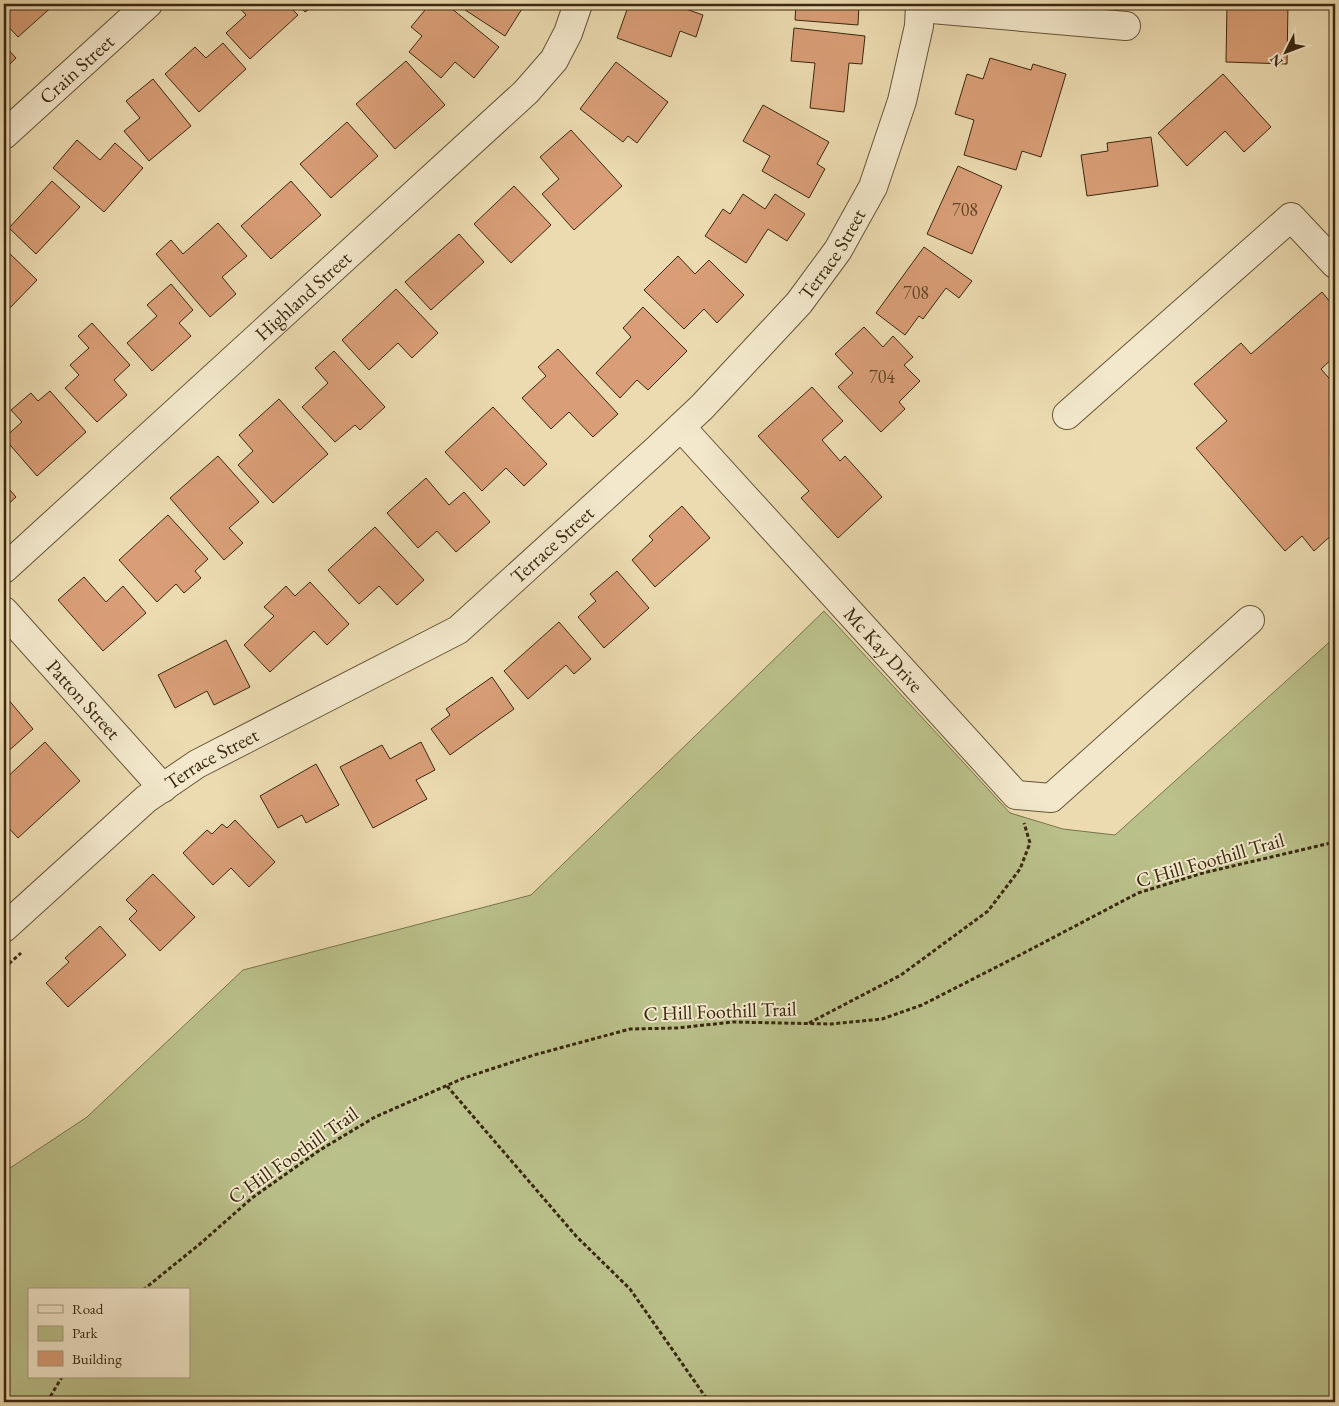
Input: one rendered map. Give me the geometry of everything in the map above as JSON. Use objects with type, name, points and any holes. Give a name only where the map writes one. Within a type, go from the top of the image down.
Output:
[{"type":"street","name":"Crain Street","points":[[4,135],[148,4]]},
{"type":"street","name":"Highland Street","points":[[4,569],[526,92],[554,60],[568,33],[578,4]]},
{"type":"street","points":[[920,6],[1126,26]]},
{"type":"street","name":"Terrace Street","points":[[4,928],[146,799],[197,764],[458,630],[682,427],[799,303],[838,250],[873,187],[902,101],[919,26],[920,6]]},
{"type":"street","points":[[1067,415],[1292,217],[1335,264]]},
{"type":"street","name":"Mc Kay Drive","points":[[682,427],[1016,796]]},
{"type":"street","name":"Patton Street","points":[[4,611],[163,788]]},
{"type":"street","points":[[1016,796],[1051,798],[1250,620]]},
{"type":"path","points":[[808,1023],[901,976],[988,911],[1020,869],[1030,844],[1016,796]]},
{"type":"path","name":"C Hill Foothill Trail","points":[[146,1288],[201,1244],[252,1198],[320,1150],[375,1117],[464,1078],[534,1055],[630,1029],[677,1028],[733,1022],[831,1024],[882,1019],[922,1005],[1138,894],[1203,873],[1335,842]]},
{"type":"path","points":[[4,968],[21,953]]},
{"type":"path","points":[[447,1086],[576,1236],[630,1289],[709,1402]]},
{"type":"path","points":[[48,1402],[61,1378]]},
{"type":"green space","points":[[824,611],[1010,813],[1063,829],[1115,835],[1335,637],[1335,1402],[4,1402],[4,1328],[7,1323],[4,1319],[4,1172],[87,1117],[243,970],[531,895]]},
{"type":"building","points":[[4,4],[55,4],[18,37],[4,22]]},
{"type":"building","points":[[236,4],[287,4],[298,15],[250,59],[226,33],[246,15]]},
{"type":"building","points":[[298,4],[317,4],[305,12]]},
{"type":"building","points":[[430,4],[446,4],[499,47],[474,78],[455,62],[441,78],[409,52],[422,36],[411,27]]},
{"type":"building","points":[[456,4],[525,4],[505,36]]},
{"type":"building","points":[[629,4],[685,4],[683,8],[703,15],[696,37],[680,31],[671,57],[617,38]]},
{"type":"building","points":[[796,4],[859,4],[858,25],[795,20]]},
{"type":"building","points":[[1227,4],[1288,4],[1287,64],[1226,62]]},
{"type":"building","points":[[794,28],[865,36],[862,64],[849,63],[844,112],[810,108],[815,63],[791,61]]},
{"type":"building","points":[[223,43],[246,69],[199,112],[165,74],[195,47],[206,58]]},
{"type":"building","points":[[4,45],[16,58],[4,70]]},
{"type":"building","points":[[990,58],[1031,70],[1033,64],[1066,74],[1041,157],[1022,151],[1016,170],[964,155],[974,120],[955,114],[967,74],[983,79]]},
{"type":"building","points":[[406,61],[445,105],[395,149],[356,104]]},
{"type":"building","points":[[616,62],[668,102],[637,143],[628,136],[623,142],[580,109]]},
{"type":"building","points":[[1223,74],[1271,127],[1244,152],[1225,131],[1187,166],[1158,133]]},
{"type":"building","points":[[153,79],[191,126],[149,161],[124,131],[140,118],[126,101]]},
{"type":"building","points":[[763,105],[829,142],[817,164],[825,169],[809,198],[762,171],[770,156],[743,141]]},
{"type":"building","points":[[347,122],[378,156],[331,198],[300,164]]},
{"type":"building","points":[[571,130],[622,186],[574,230],[542,194],[559,179],[540,157]]},
{"type":"building","points":[[1151,137],[1158,186],[1087,196],[1081,155],[1108,151],[1107,143]]},
{"type":"building","points":[[77,140],[100,160],[115,143],[143,168],[104,212],[53,168]]},
{"type":"building","points":[[958,166],[1002,186],[972,254],[927,234]]},
{"type":"building","points":[[52,181],[80,207],[36,254],[9,228]]},
{"type":"building","points":[[291,181],[321,215],[271,259],[241,226]]},
{"type":"building","points":[[514,186],[551,225],[511,263],[474,224]]},
{"type":"building","points":[[743,194],[765,209],[775,194],[805,214],[787,241],[768,229],[746,263],[705,236],[723,209],[730,214]]},
{"type":"building","points":[[218,223],[247,256],[222,277],[236,294],[210,317],[156,254],[171,240],[183,254]]},
{"type":"building","points":[[459,234],[484,262],[431,310],[405,282]]},
{"type":"building","points":[[924,247],[972,281],[959,298],[946,288],[923,319],[919,316],[905,335],[876,313]]},
{"type":"building","points":[[4,248],[37,280],[6,312],[4,310]]},
{"type":"building","points":[[678,256],[695,274],[709,260],[744,295],[717,323],[704,309],[684,329],[644,290]]},
{"type":"building","points":[[171,284],[193,310],[179,323],[191,336],[152,371],[127,343],[157,316],[147,305]]},
{"type":"building","points":[[396,289],[438,333],[412,358],[398,343],[369,370],[342,340]]},
{"type":"building","points":[[1322,292],[1335,308],[1335,356],[1321,369],[1335,385],[1335,532],[1314,551],[1302,536],[1285,551],[1196,448],[1227,421],[1194,384],[1241,343],[1251,354]]},
{"type":"building","points":[[643,307],[687,351],[648,390],[637,380],[620,398],[596,373],[631,337],[623,328]]},
{"type":"building","points":[[92,323],[130,365],[114,380],[127,395],[97,422],[65,388],[79,375],[70,365],[89,348],[78,336]]},
{"type":"building","points":[[864,327],[883,347],[893,336],[913,357],[904,365],[920,381],[899,402],[905,409],[881,432],[838,387],[853,373],[835,354]]},
{"type":"building","points":[[558,349],[618,414],[593,437],[569,412],[551,429],[522,398],[546,376],[538,367]]},
{"type":"building","points":[[334,351],[385,407],[360,430],[355,425],[335,442],[302,407],[328,383],[315,368]]},
{"type":"building","points":[[812,387],[843,421],[822,440],[840,461],[845,456],[882,497],[838,538],[801,498],[809,491],[758,436]]},
{"type":"building","points":[[50,391],[86,432],[37,476],[4,438],[22,422],[11,410],[31,393],[38,401]]},
{"type":"building","points":[[279,399],[328,454],[273,503],[238,465],[253,451],[239,435]]},
{"type":"building","points":[[493,407],[547,464],[524,486],[506,468],[482,491],[445,452]]},
{"type":"building","points":[[218,456],[259,502],[229,528],[243,543],[224,560],[170,498]]},
{"type":"building","points":[[426,478],[449,505],[464,492],[490,522],[456,552],[437,531],[418,548],[387,513]]},
{"type":"building","points":[[4,483],[16,497],[4,508]]},
{"type":"building","points":[[682,506],[710,538],[655,587],[632,560],[653,540],[649,536]]},
{"type":"building","points":[[168,515],[208,559],[195,571],[201,578],[184,593],[176,584],[157,602],[119,560]]},
{"type":"building","points":[[375,527],[424,580],[397,605],[379,586],[359,604],[328,570]]},
{"type":"building","points":[[617,571],[649,608],[604,648],[578,617],[596,601],[590,594]]},
{"type":"building","points":[[84,577],[106,602],[123,586],[146,613],[103,651],[58,600]]},
{"type":"building","points":[[310,582],[349,624],[327,645],[314,631],[270,672],[244,645],[274,616],[264,607],[286,586],[295,596]]},
{"type":"building","points":[[559,622],[591,659],[574,674],[566,665],[528,699],[504,671]]},
{"type":"building","points":[[226,640],[250,687],[214,705],[207,691],[175,708],[158,675]]},
{"type":"building","points":[[492,677],[514,709],[450,755],[431,729],[450,715],[446,709]]},
{"type":"building","points":[[7,698],[33,729],[4,755],[4,701]]},
{"type":"building","points":[[45,742],[80,781],[18,838],[4,823],[4,780]]},
{"type":"building","points":[[421,742],[435,770],[416,780],[427,799],[373,828],[340,767],[382,745],[390,759]]},
{"type":"building","points":[[316,764],[339,805],[306,823],[302,815],[278,828],[260,796]]},
{"type":"building","points":[[235,820],[275,862],[249,887],[231,868],[213,885],[183,853],[207,830],[212,834],[222,824],[227,828]]},
{"type":"building","points":[[153,874],[195,917],[160,951],[129,919],[137,911],[126,900]]},
{"type":"building","points":[[100,926],[126,955],[68,1007],[46,983],[69,962],[65,958]]}]
